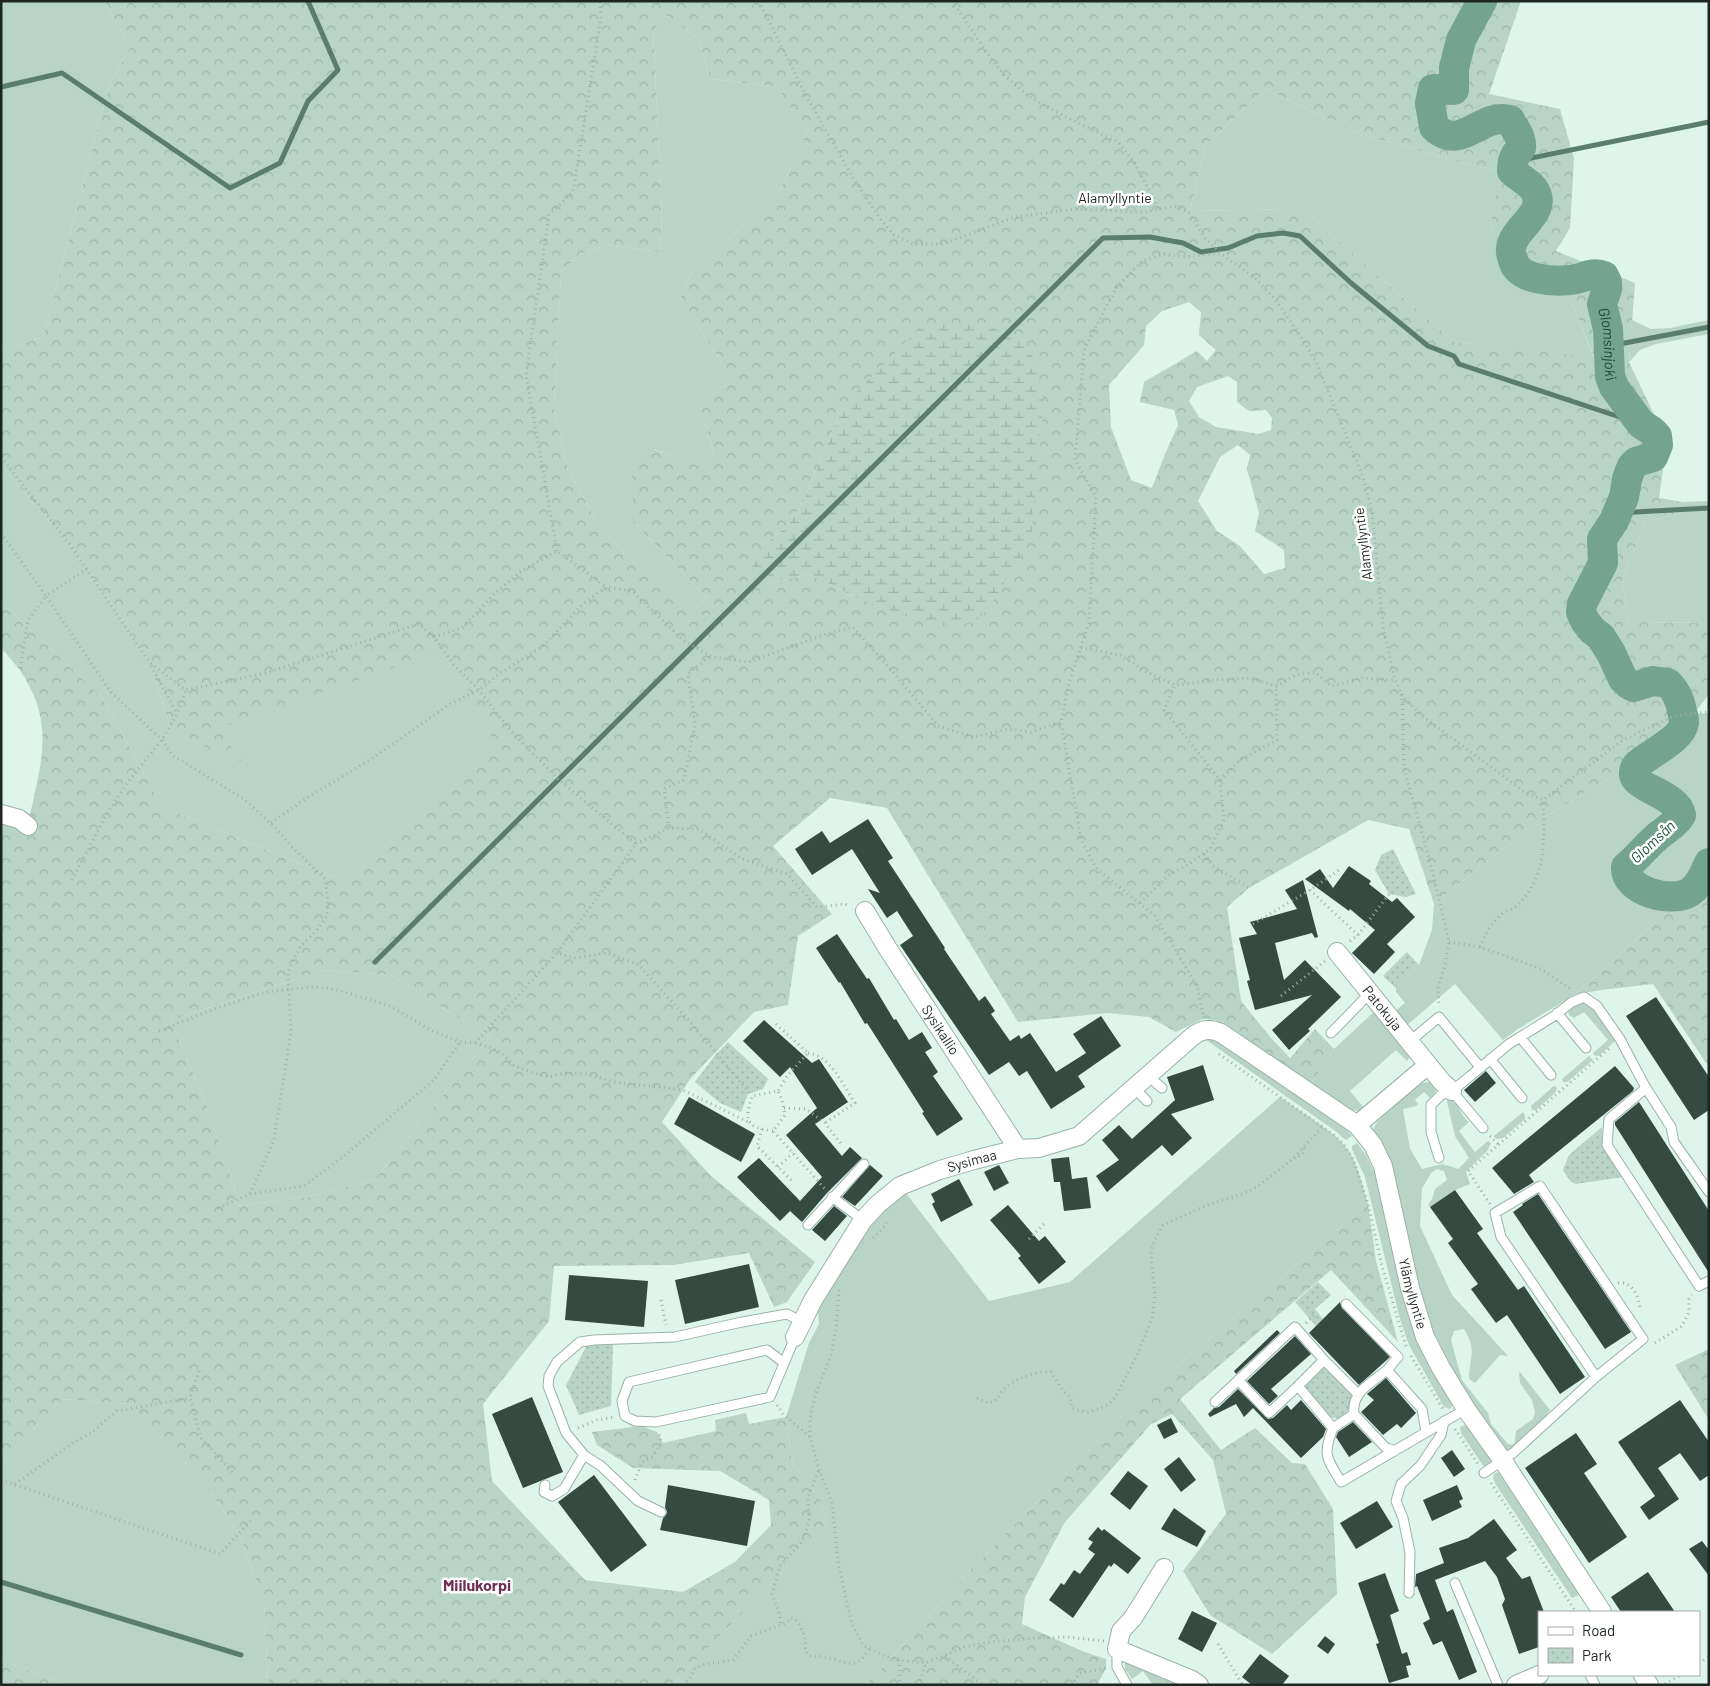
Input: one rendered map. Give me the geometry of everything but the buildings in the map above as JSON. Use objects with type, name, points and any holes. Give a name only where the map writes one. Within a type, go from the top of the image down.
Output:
[{"type":"street","points":[[1,814],[28,826]]},
{"type":"street","name":"Sysikallio","points":[[865,911],[1018,1149]]},
{"type":"street","name":"Patokuja","points":[[1337,952],[1442,1082],[1452,1091]]},
{"type":"street","name":"Sysimaa","points":[[799,1329],[813,1300],[863,1220],[878,1204],[900,1186],[940,1170],[1018,1149],[1039,1148],[1079,1136],[1148,1075],[1200,1033]]},
{"type":"street","name":"Ylämyllyntie","points":[[1200,1033],[1221,1033],[1357,1125],[1372,1145],[1383,1166],[1410,1288],[1420,1324],[1441,1368],[1601,1611]]},
{"type":"street","points":[[1357,1125],[1428,1065]]},
{"type":"street","points":[[1164,1568],[1133,1618],[1121,1631],[1117,1653],[1192,1680],[1199,1685]]},
{"type":"street","points":[[1516,1685],[1538,1675]]},
{"type":"lane","points":[[1331,1033],[1370,993]]},
{"type":"lane","points":[[1439,1158],[1431,1132],[1431,1104],[1441,1095],[1452,1091],[1520,1037],[1572,1002],[1584,997],[1597,1006],[1620,1039],[1646,1088],[1671,1127],[1674,1142],[1709,1192]]},
{"type":"lane","points":[[1558,1013],[1586,1048]]},
{"type":"lane","points":[[1409,1042],[1439,1018],[1480,1067]]},
{"type":"lane","points":[[1520,1037],[1551,1075]]},
{"type":"lane","points":[[1490,1059],[1522,1098]]},
{"type":"lane","points":[[1148,1075],[1162,1088]]},
{"type":"lane","points":[[1134,1088],[1147,1100]]},
{"type":"lane","points":[[1646,1088],[1609,1119],[1607,1145],[1699,1286],[1709,1281]]},
{"type":"lane","points":[[1452,1091],[1483,1128]]},
{"type":"lane","points":[[808,1225],[864,1164]]},
{"type":"lane","points":[[1484,1473],[1503,1461],[1596,1377],[1643,1339],[1540,1186],[1496,1213],[1501,1237],[1596,1377]]},
{"type":"lane","points":[[832,1197],[863,1220]]},
{"type":"lane","points":[[1346,1304],[1398,1357],[1387,1370],[1358,1394],[1353,1405],[1354,1414],[1385,1447],[1395,1451]]},
{"type":"lane","points":[[660,1512],[632,1496],[602,1466],[584,1455],[566,1433],[548,1386],[549,1376],[557,1362],[580,1342],[594,1340],[668,1338],[788,1314],[799,1329],[783,1362],[770,1396],[656,1422],[635,1421],[625,1416],[622,1401],[629,1382],[767,1350],[783,1362]]},
{"type":"lane","points":[[1215,1402],[1295,1327],[1358,1394]]},
{"type":"lane","points":[[1238,1380],[1269,1413],[1324,1360]]},
{"type":"lane","points":[[1387,1370],[1422,1409],[1426,1432]]},
{"type":"lane","points":[[1298,1386],[1333,1428]]},
{"type":"lane","points":[[1354,1414],[1333,1428],[1326,1445],[1327,1457],[1341,1482],[1466,1408]]},
{"type":"lane","points":[[1409,1593],[1410,1552],[1403,1518],[1396,1501],[1401,1484],[1420,1466],[1442,1435],[1444,1421]]},
{"type":"lane","points":[[545,1485],[544,1492],[552,1496],[564,1489],[584,1455]]},
{"type":"lane","points":[[1455,1583],[1498,1685]]},
{"type":"lane","points":[[1117,1653],[1127,1685]]},
{"type":"path","points":[[600,1],[600,16],[573,192],[549,215],[526,375],[557,551],[606,587],[632,591],[683,640],[710,656],[749,662],[829,632],[853,627],[938,726],[974,737],[1008,729],[1031,732],[1061,722]]},
{"type":"path","name":"Alamyllyntie","points":[[759,1],[806,96],[880,220],[894,234],[913,244],[942,244],[1015,217],[1075,209],[1144,212],[1175,206],[1189,213],[1205,238],[1220,253],[1255,278],[1277,302],[1317,364],[1362,474],[1372,512],[1383,627],[1395,680],[1402,694]]},
{"type":"path","points":[[952,1],[1004,75],[1028,96],[1118,142],[1134,162],[1159,209]]},
{"type":"path","points":[[1200,1033],[1197,986],[1155,916],[1096,868],[1081,840],[1061,722],[1069,683],[1089,622],[1096,497],[1075,460],[1084,350],[1116,288],[1142,261],[1164,254],[1182,257],[1220,253]]},
{"type":"path","points":[[1,456],[87,569],[150,663],[177,714]]},
{"type":"path","points":[[1,533],[110,691],[162,740],[172,755],[244,799],[271,823],[291,846],[325,879],[328,901],[327,916],[317,930],[301,946],[288,973],[291,1031],[274,1140],[250,1194]]},
{"type":"path","points":[[434,637],[462,628],[495,593],[523,570],[557,551]]},
{"type":"path","points":[[20,670],[28,620],[46,596],[87,569]]},
{"type":"path","points":[[271,823],[305,799],[373,758],[450,704],[480,690],[498,674],[543,646],[582,604],[606,587]]},
{"type":"path","points":[[150,663],[186,690],[266,673],[419,624],[434,637],[454,665],[480,690],[510,730],[558,780],[636,844]]},
{"type":"path","points":[[1081,648],[1120,655],[1145,671],[1175,685],[1251,678],[1276,686],[1296,675],[1315,672],[1330,686],[1362,678],[1395,680]]},
{"type":"path","points":[[669,828],[664,788],[684,780],[695,724],[688,674],[710,656]]},
{"type":"path","points":[[1140,903],[1168,875],[1210,850],[1224,820],[1220,780],[1164,710],[1175,685]]},
{"type":"path","points":[[1220,780],[1240,760],[1277,740],[1276,686]]},
{"type":"path","points":[[72,880],[105,817],[127,782],[162,740],[177,714],[186,690]]},
{"type":"path","points":[[1402,694],[1433,724],[1526,793],[1542,800]]},
{"type":"path","points":[[1402,694],[1404,768],[1432,869],[1449,942],[1445,965],[1438,987],[1439,1018]]},
{"type":"path","points":[[1542,800],[1623,740],[1674,716],[1709,712]]},
{"type":"path","points":[[1480,947],[1483,936],[1501,914],[1513,908],[1525,896],[1539,871],[1543,852],[1542,800]]},
{"type":"path","points":[[475,1043],[557,953],[636,844],[669,828],[699,829],[740,858],[787,874],[817,907],[845,904],[865,911]]},
{"type":"path","points":[[1204,854],[1213,866],[1249,888]]},
{"type":"path","points":[[1253,924],[1310,890],[1339,870]]},
{"type":"path","points":[[1310,890],[1358,935]]},
{"type":"path","points":[[1281,996],[1358,935],[1389,894]]},
{"type":"path","points":[[1449,942],[1480,947],[1539,968],[1584,997]]},
{"type":"path","points":[[557,953],[574,958],[608,953],[639,965],[752,1096]]},
{"type":"path","points":[[159,1031],[206,1012],[265,992],[311,987],[334,989],[388,1005],[432,1032],[460,1042],[475,1043],[502,1053],[514,1066],[548,1077],[564,1073],[586,1074],[614,1082],[683,1090],[757,1128],[773,1130],[832,1197]]},
{"type":"path","points":[[776,1024],[808,1053],[818,1054],[832,1068],[855,1103],[825,1124]]},
{"type":"path","points":[[218,1208],[250,1194],[304,1186],[344,1156],[434,1080],[460,1042]]},
{"type":"path","points":[[1496,1213],[1468,1172],[1615,1044]]},
{"type":"path","points":[[1217,1052],[1322,1127],[1345,1146],[1353,1159],[1368,1204],[1382,1266]]},
{"type":"path","points":[[752,1096],[778,1091],[787,1076],[808,1053]]},
{"type":"path","points":[[773,1130],[785,1115],[778,1091]]},
{"type":"path","points":[[750,1123],[747,1115],[752,1096]]},
{"type":"path","points":[[784,1108],[806,1109],[825,1124],[842,1145]]},
{"type":"path","points":[[978,1398],[988,1403],[995,1401],[1005,1387],[1043,1371],[1051,1372],[1054,1375],[1072,1402],[1071,1407],[1076,1410],[1088,1412],[1106,1406],[1115,1398],[1138,1353],[1152,1318],[1155,1297],[1151,1253],[1155,1239],[1163,1225],[1207,1205],[1240,1195],[1257,1187],[1294,1158],[1322,1127]]},
{"type":"path","points":[[762,1129],[757,1146],[794,1183]]},
{"type":"path","points":[[778,1167],[793,1153]]},
{"type":"path","points":[[868,1243],[886,1225],[886,1214],[878,1204]]},
{"type":"path","points":[[1029,1239],[1045,1223]]},
{"type":"path","points":[[839,1285],[836,1328],[831,1355],[816,1393],[810,1418],[810,1437],[819,1470],[832,1502],[838,1561],[852,1624],[863,1645],[884,1656],[926,1663],[964,1647],[991,1642],[1034,1638],[1066,1637],[1117,1653]]},
{"type":"path","points":[[1643,1339],[1648,1343],[1656,1343],[1682,1326],[1689,1312],[1689,1298],[1699,1286]]},
{"type":"path","points":[[661,1300],[668,1338]]},
{"type":"path","points":[[199,1371],[190,1398],[201,1438],[234,1474]]},
{"type":"path","points":[[770,1396],[783,1414],[810,1437]]},
{"type":"path","points":[[15,1485],[73,1443],[92,1433],[117,1410],[190,1398]]},
{"type":"path","points":[[573,1430],[597,1420]]},
{"type":"path","points":[[632,1496],[635,1476],[642,1462],[652,1457],[661,1444]]},
{"type":"path","points":[[782,1623],[772,1594],[780,1566],[803,1540],[809,1522],[808,1497],[819,1470]]},
{"type":"path","points":[[1,1480],[220,1554],[252,1520]]},
{"type":"path","points":[[683,1685],[691,1677],[695,1668],[706,1664],[733,1660],[751,1636],[786,1623],[790,1618],[795,1619],[805,1637],[806,1652],[809,1656],[854,1664],[863,1659],[870,1649]]},
{"type":"path","points":[[1218,1644],[1242,1684]]},
{"type":"path","points":[[1071,1685],[1080,1673],[1117,1653]]},
{"type":"path","points":[[944,1656],[983,1685]]},
{"type":"path","points":[[899,1660],[900,1685]]},
{"type":"path","points":[[918,1685],[926,1663]]},
{"type":"path","points":[[1667,1684],[1679,1676]]},
{"type":"green space","points":[[1,1],[104,1],[130,47],[108,88],[43,337],[1,350]]},
{"type":"green space","points":[[104,1],[1521,1],[1489,94],[1560,109],[1574,159],[1570,228],[1556,251],[1635,283],[1629,362],[1667,442],[1659,498],[1683,502],[1679,514],[1646,521],[1622,580],[1629,622],[1709,623],[1709,694],[1694,714],[1667,740],[1630,767],[1542,818],[1434,904],[1409,829],[1368,820],[1249,888],[1227,907],[1241,1001],[1290,1058],[1315,1029],[1334,1049],[1311,1083],[1216,1020],[1202,1019],[1176,1032],[1149,1017],[1107,1013],[1018,1022],[887,808],[830,798],[773,846],[832,914],[798,936],[788,1005],[754,1012],[690,1079],[662,1122],[710,1175],[815,1262],[787,1302],[774,1307],[749,1253],[673,1265],[554,1266],[549,1321],[483,1404],[492,1481],[585,1580],[683,1592],[735,1562],[771,1525],[769,1500],[720,1471],[633,1468],[597,1445],[592,1432],[641,1426],[657,1432],[663,1443],[716,1431],[715,1420],[746,1413],[749,1424],[786,1417],[793,1465],[820,1497],[827,1526],[672,1685],[268,1685],[264,1602],[239,1534],[203,1481],[129,1404],[62,1399],[6,1457],[1,1455],[1,814],[28,825],[40,769],[42,734],[35,699],[26,680],[5,652],[1,650],[1,602],[103,698],[162,807],[344,881],[498,750],[448,649],[219,728],[246,768],[171,730],[150,663],[126,624],[71,546],[1,466],[1,350],[43,337],[108,88],[130,47]],"holes":[[[666,15],[699,39],[710,79],[777,87],[807,133],[777,196],[693,270],[680,298],[732,379],[700,406],[713,450],[706,469],[653,449],[632,476],[634,523],[706,597],[691,613],[626,556],[598,524],[568,470],[554,407],[561,272],[579,255],[606,245],[660,252],[662,214],[653,31]],[[1266,89],[1354,132],[1462,163],[1501,171],[1490,226],[1508,274],[1569,296],[1594,357],[1454,342],[1302,209],[1190,211],[1205,146]],[[1189,302],[1201,312],[1199,335],[1216,350],[1207,361],[1197,351],[1144,382],[1140,402],[1174,410],[1178,425],[1152,488],[1131,480],[1111,427],[1109,385],[1144,345],[1146,326],[1162,311]],[[1228,376],[1237,382],[1237,402],[1249,411],[1266,410],[1272,418],[1271,430],[1259,434],[1216,427],[1199,417],[1189,401],[1197,387]],[[843,406],[855,597],[810,574],[765,584],[755,553],[788,525],[802,504]],[[1238,445],[1250,455],[1247,469],[1259,513],[1255,531],[1284,550],[1285,568],[1264,574],[1240,546],[1217,531],[1198,501],[1220,457]],[[325,970],[390,975],[490,1037],[375,1179],[308,1197],[236,1206],[234,1186],[208,1109],[171,1020]]]},
{"type":"green space","points":[[666,15],[699,39],[710,79],[777,87],[807,133],[777,196],[693,270],[680,298],[732,379],[700,406],[713,450],[706,470],[654,449],[634,523],[706,597],[690,614],[626,556],[598,524],[568,470],[554,407],[561,272],[579,255],[606,245],[660,252],[662,214],[653,30]]},
{"type":"green space","points":[[1266,89],[1354,132],[1462,163],[1502,171],[1490,226],[1508,274],[1569,296],[1594,358],[1454,342],[1302,209],[1190,211],[1205,146]]},
{"type":"green space","points":[[1632,320],[1651,329],[1670,328],[1709,320],[1709,334],[1656,344],[1640,350],[1629,362]]},
{"type":"green space","points":[[959,323],[993,328],[1021,340],[1033,358],[1044,399],[1031,539],[988,609],[974,622],[937,627],[855,597],[810,574],[765,584],[752,569],[755,553],[788,525],[802,504],[843,406],[922,325]]},
{"type":"green space","points":[[1,466],[71,546],[126,624],[150,663],[171,730],[245,767],[218,728],[448,648],[499,750],[344,881],[162,807],[103,698],[1,602]]},
{"type":"green space","points":[[1709,501],[1709,623],[1629,622],[1622,580],[1646,521],[1679,514],[1683,502]]},
{"type":"green space","points":[[1709,713],[1709,875],[1574,995],[1503,1040],[1455,984],[1407,1025],[1394,1012],[1405,1003],[1396,992],[1396,988],[1419,965],[1432,930],[1434,904],[1542,818],[1630,767],[1667,740],[1694,714]]},
{"type":"green space","points":[[1393,849],[1416,894],[1406,897],[1389,894],[1375,870],[1381,855]]},
{"type":"green space","points":[[1709,875],[1709,1067],[1653,984],[1574,995]]},
{"type":"green space","points":[[1407,952],[1419,965],[1396,988],[1383,976]]},
{"type":"green space","points":[[325,970],[390,975],[490,1037],[375,1179],[308,1197],[236,1206],[234,1186],[208,1109],[171,1020]]},
{"type":"green space","points":[[1578,1003],[1590,1007],[1596,1012],[1615,1041],[1599,1056],[1593,1053],[1608,1040],[1584,1012],[1574,1018],[1569,1015],[1568,1010]]},
{"type":"green space","points":[[1377,1009],[1410,1056],[1407,1061],[1396,1050],[1350,1091],[1364,1108],[1358,1111],[1348,1109],[1311,1083],[1334,1049]]},
{"type":"green space","points":[[1213,1036],[1342,1125],[1352,1136],[1346,1140],[1202,1037]]},
{"type":"green space","points":[[728,1042],[768,1079],[763,1089],[748,1094],[741,1112],[720,1103],[695,1082],[716,1054]]},
{"type":"green space","points":[[1589,1056],[1593,1060],[1567,1082],[1563,1082],[1562,1079]]},
{"type":"green space","points":[[1432,1081],[1437,1085],[1434,1095],[1430,1098],[1424,1092],[1415,1100],[1418,1104],[1416,1106],[1403,1109],[1410,1149],[1422,1169],[1443,1164],[1458,1169],[1469,1158],[1455,1136],[1447,1102],[1448,1098],[1451,1097],[1454,1100],[1469,1122],[1459,1131],[1475,1152],[1488,1141],[1491,1143],[1487,1151],[1466,1172],[1470,1184],[1455,1190],[1430,1207],[1428,1205],[1435,1189],[1447,1180],[1444,1171],[1437,1169],[1432,1172],[1422,1188],[1420,1226],[1452,1295],[1508,1356],[1500,1355],[1475,1383],[1469,1379],[1472,1354],[1471,1343],[1464,1329],[1454,1331],[1451,1340],[1462,1380],[1488,1413],[1491,1424],[1508,1444],[1512,1445],[1515,1442],[1516,1431],[1533,1419],[1535,1412],[1532,1400],[1520,1383],[1519,1371],[1550,1410],[1538,1427],[1506,1452],[1464,1392],[1430,1325],[1372,1132],[1377,1122],[1419,1084]]},
{"type":"green space","points":[[1554,1086],[1557,1088],[1555,1093],[1536,1110],[1532,1110],[1531,1106]]},
{"type":"green space","points":[[1280,1097],[1323,1127],[1345,1146],[1353,1159],[1362,1181],[1368,1204],[1143,1395],[966,1574],[865,1685],[672,1685],[827,1526],[820,1497],[793,1465],[786,1417],[809,1343],[819,1324],[817,1302],[867,1223],[905,1192],[989,1301],[1070,1282]]},
{"type":"green space","points":[[1523,1112],[1525,1119],[1503,1138],[1496,1139],[1494,1136]]},
{"type":"green space","points":[[1602,1127],[1605,1148],[1623,1177],[1576,1184],[1570,1181],[1563,1170],[1569,1155]]},
{"type":"green space","points":[[1357,1143],[1366,1155],[1375,1174],[1409,1317],[1418,1341],[1451,1401],[1452,1406],[1450,1409],[1444,1407],[1409,1345],[1400,1319],[1365,1177],[1352,1149],[1352,1146]]},
{"type":"green space","points":[[1368,1204],[1376,1261],[1398,1342],[1331,1270],[1180,1399],[1221,1450],[1255,1428],[1292,1463],[1305,1464],[1333,1509],[1337,1594],[1272,1654],[1210,1615],[1183,1571],[1226,1514],[1213,1460],[1172,1414],[1151,1424],[1065,1522],[1025,1597],[1022,1624],[1082,1651],[1106,1659],[1106,1668],[1097,1685],[865,1685],[966,1574],[1143,1395]]},
{"type":"green space","points":[[1318,1282],[1331,1295],[1315,1309],[1323,1319],[1316,1326],[1295,1302]]},
{"type":"green space","points":[[587,1345],[613,1345],[611,1406],[579,1415],[566,1385]]},
{"type":"green space","points":[[1709,1349],[1709,1420],[1675,1365]]},
{"type":"green space","points":[[1325,1365],[1352,1395],[1349,1409],[1339,1418],[1328,1416],[1303,1385]]},
{"type":"green space","points":[[62,1399],[129,1404],[203,1481],[239,1534],[264,1602],[268,1685],[67,1685],[1,1660],[1,1455],[6,1457]]},
{"type":"green space","points":[[1465,1425],[1493,1463],[1487,1467],[1484,1467],[1461,1433],[1460,1427]]},
{"type":"green space","points":[[1498,1472],[1581,1594],[1572,1598],[1496,1485],[1493,1478],[1494,1474]]},
{"type":"green space","points":[[1,1660],[67,1685],[1,1685]]},
{"type":"green space","points":[[1125,1662],[1153,1669],[1186,1685],[1153,1685],[1143,1671],[1132,1679],[1125,1669]]},
{"type":"waterway","points":[[1,87],[62,73],[230,188],[280,163],[308,101],[338,70],[308,1]]},
{"type":"waterway","name":"Glomsinjoki","points":[[1482,1],[1461,40],[1454,68],[1454,90],[1433,89],[1430,103],[1434,127],[1444,134],[1453,136],[1462,134],[1489,121],[1499,119],[1510,120],[1521,144],[1521,148],[1514,158],[1512,171],[1533,188],[1537,197],[1537,205],[1534,212],[1513,241],[1511,252],[1516,267],[1529,276],[1555,281],[1570,280],[1595,274],[1604,276],[1607,282],[1607,289],[1602,304],[1608,329],[1610,376],[1614,387],[1641,424],[1657,436],[1658,445],[1653,457],[1636,462],[1632,466],[1627,479],[1624,497],[1614,521],[1602,539],[1603,563],[1582,604],[1581,612],[1592,630],[1601,637],[1623,679],[1634,687],[1653,681],[1668,683],[1677,696],[1683,717],[1684,723],[1678,735],[1637,765],[1634,773],[1636,779],[1642,784],[1670,800],[1677,807],[1681,815],[1626,867],[1627,875],[1641,889],[1661,896],[1672,897],[1690,892],[1701,879],[1709,863]]},
{"type":"waterway","points":[[1512,162],[1709,122]]},
{"type":"waterway","points":[[375,962],[1103,238],[1150,237],[1183,243],[1201,252],[1228,248],[1257,236],[1283,233],[1300,236],[1351,283],[1428,346],[1454,356],[1459,364],[1641,424]]},
{"type":"waterway","points":[[1609,346],[1709,327]]},
{"type":"waterway","points":[[1617,513],[1709,508]]},
{"type":"waterway","points":[[1,1582],[241,1655]]},
{"type":"district","name":"Miilukorpi","points":[[477,1585]]},
{"type":"water label","name":"Glomsån","points":[[1653,842]]}]
